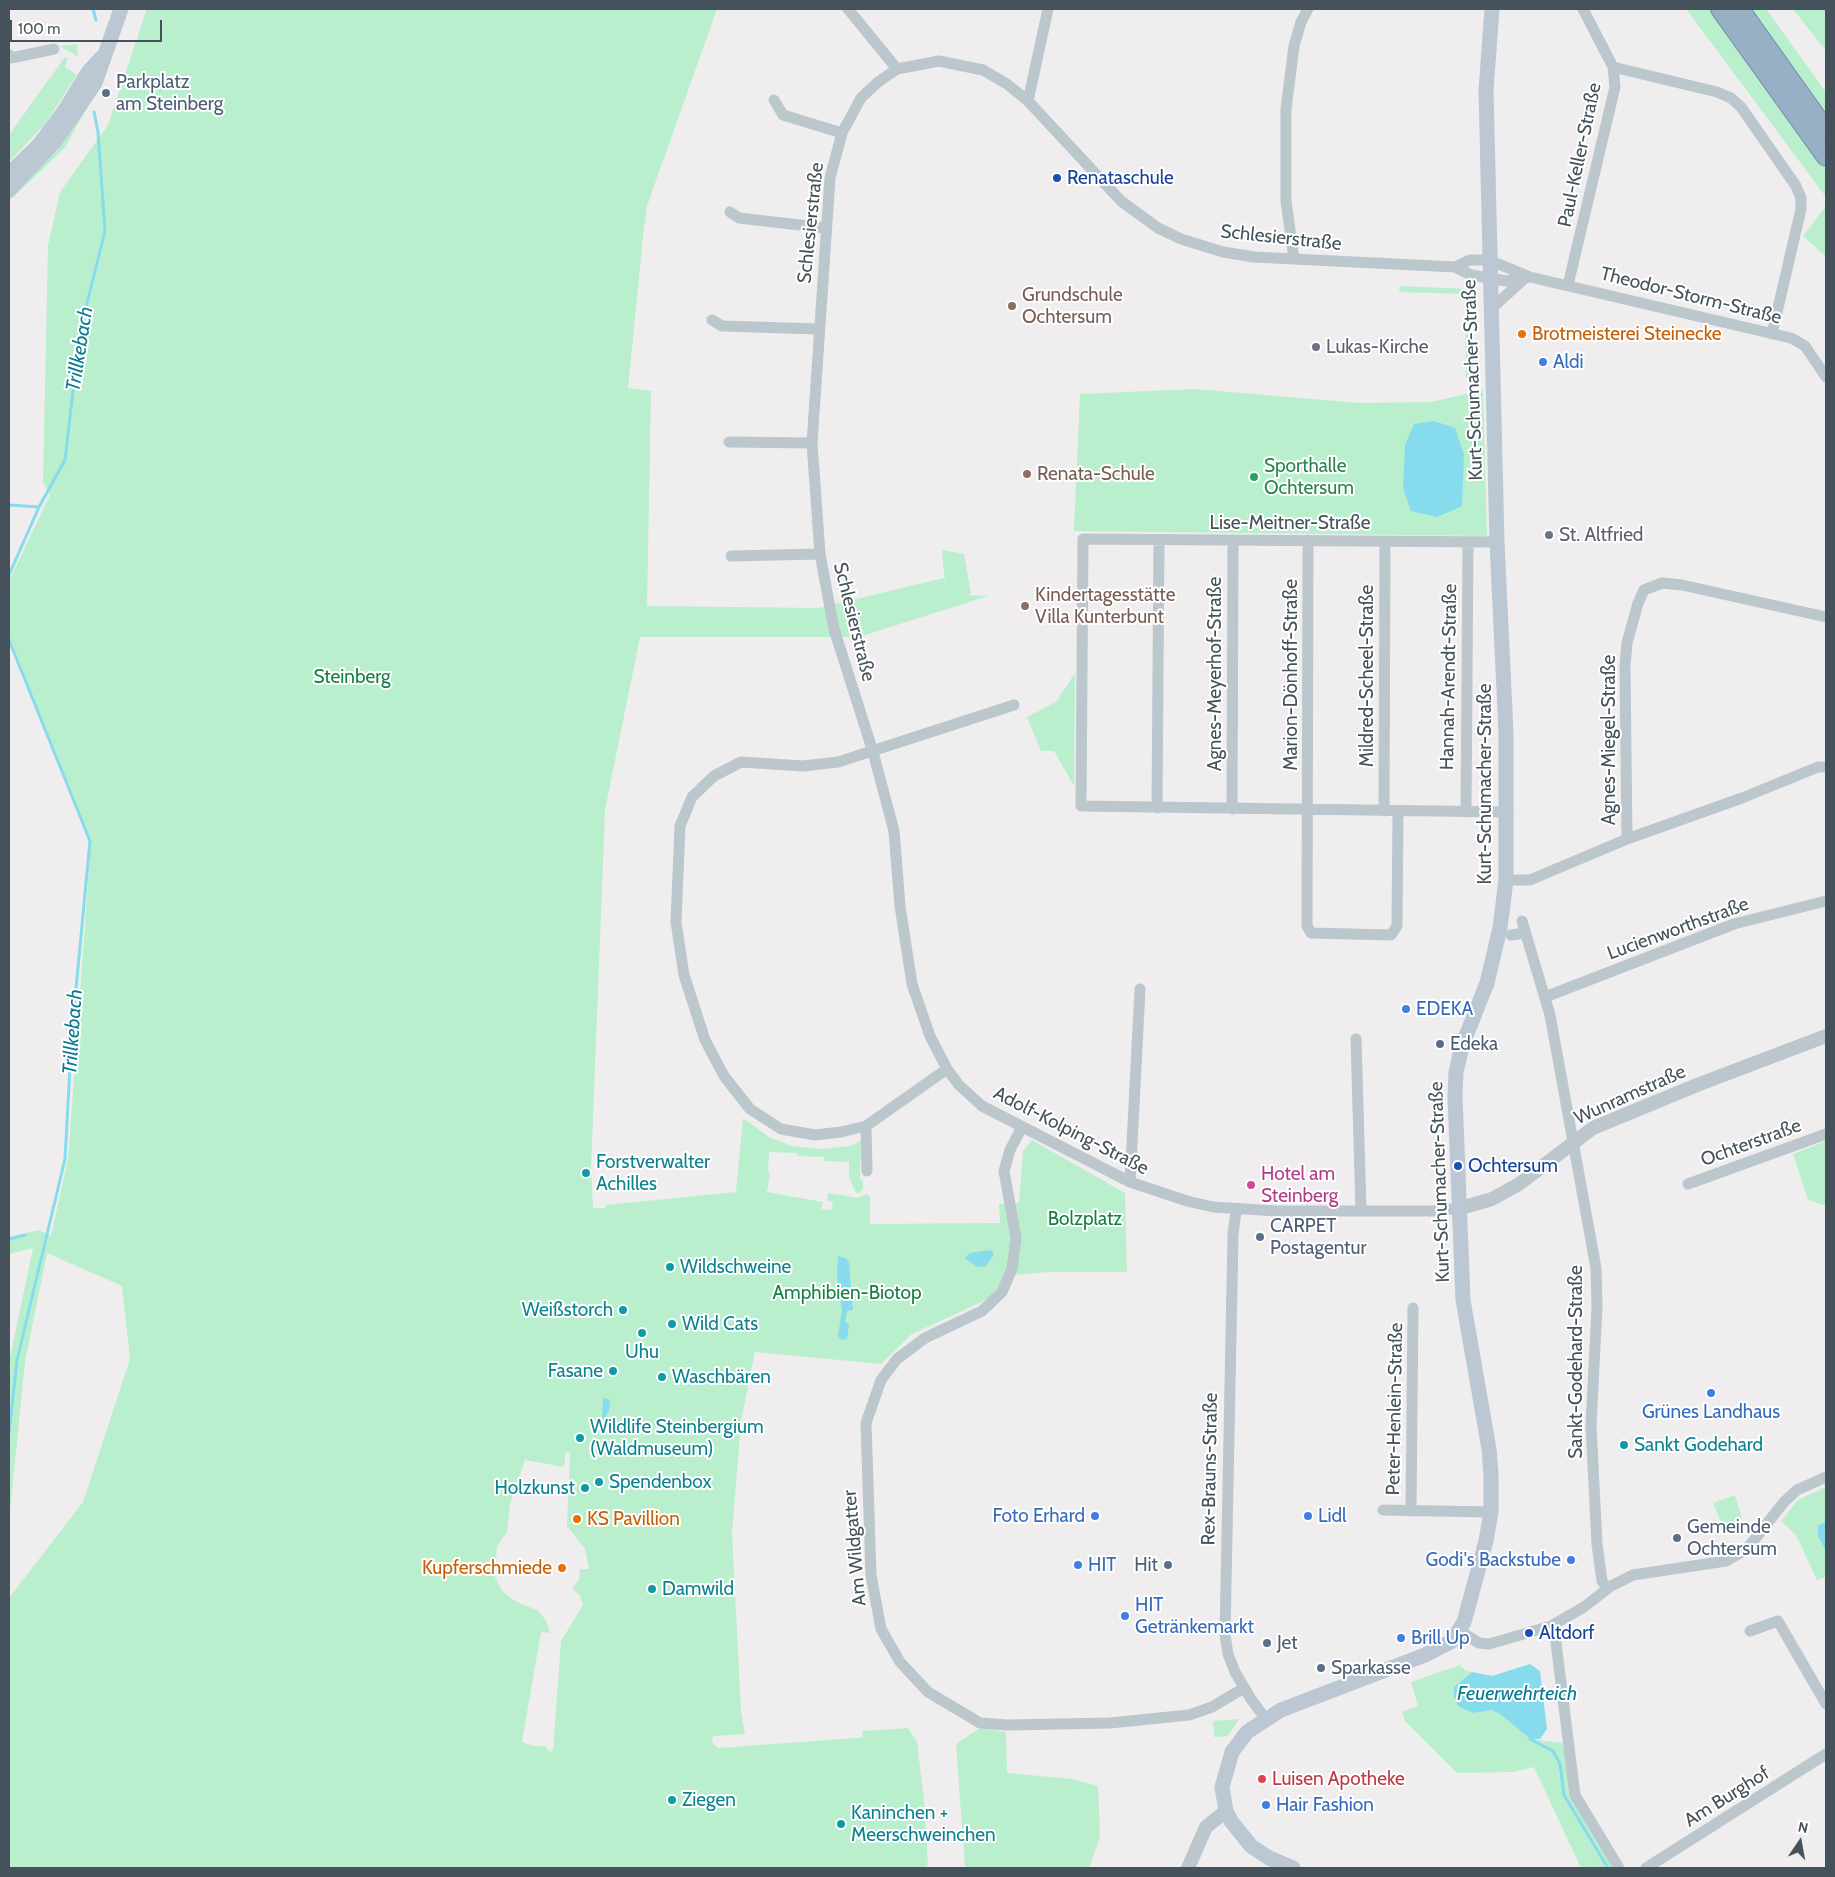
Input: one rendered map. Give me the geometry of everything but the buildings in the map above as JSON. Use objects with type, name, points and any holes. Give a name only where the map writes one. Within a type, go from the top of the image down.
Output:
[{"type":"highway","points":[[1720,9],[1826,157]]},
{"type":"highway","points":[[1740,9],[1826,130]]},
{"type":"main road","points":[[9,190],[56,140],[97,78],[102,57],[121,9]]},
{"type":"main road","name":"Kurt-Schumacher-Straße","points":[[1460,1632],[1481,1562],[1491,1512],[1491,1475],[1489,1449],[1463,1300],[1461,1208],[1455,1096],[1456,1072],[1462,1046],[1487,983],[1500,928],[1506,880],[1508,812],[1489,260],[1486,90],[1492,9]]},
{"type":"main road","points":[[9,174],[39,145],[65,110],[89,72],[102,57]]},
{"type":"main road","points":[[1293,1868],[1269,1858],[1251,1846],[1235,1827],[1226,1811],[1222,1787],[1228,1763],[1241,1739],[1265,1718],[1285,1708],[1444,1647],[1460,1632]]},
{"type":"street","points":[[848,9],[897,69]]},
{"type":"street","points":[[1028,101],[1048,9]]},
{"type":"street","points":[[1294,259],[1286,201],[1286,109],[1294,46],[1301,22],[1308,9]]},
{"type":"street","name":"Paul-Keller-Straße","points":[[1568,285],[1615,87],[1613,67],[1582,9]]},
{"type":"street","points":[[9,58],[54,49]]},
{"type":"street","name":"Schlesierstraße","points":[[873,752],[834,629],[820,554],[812,443],[830,178],[842,133],[861,98],[878,82],[897,69],[939,61],[983,70],[1007,84],[1028,101],[1121,201],[1158,228],[1181,239],[1223,252],[1254,257],[1455,268],[1471,275],[1490,278]]},
{"type":"street","points":[[1613,67],[1717,92],[1731,98],[1741,107],[1796,186],[1801,198],[1801,209],[1772,334]]},
{"type":"street","points":[[774,100],[783,115],[842,133]]},
{"type":"street","points":[[730,212],[738,218],[826,228]]},
{"type":"street","name":"Schlesierstraße","points":[[1455,268],[1470,260],[1489,260]]},
{"type":"street","name":"Theodor-Storm-Straße","points":[[1489,260],[1527,278],[1568,285],[1791,338],[1805,346],[1826,377]]},
{"type":"street","name":"Theodor-Storm-Straße","points":[[1490,278],[1506,281],[1527,278]]},
{"type":"street","points":[[1491,309],[1527,278]]},
{"type":"street","points":[[712,320],[722,326],[819,328]]},
{"type":"street","points":[[729,442],[812,443]]},
{"type":"street","name":"Lise-Meitner-Straße","points":[[1157,808],[1081,806],[1083,539],[1498,542]]},
{"type":"street","points":[[1159,540],[1157,808],[1508,812]]},
{"type":"street","name":"Agnes-Meyerhof-Straße","points":[[1232,808],[1233,540]]},
{"type":"street","name":"Marion-Dönhoff-Straße","points":[[1308,540],[1307,926],[1311,933],[1391,935],[1397,926],[1398,812]]},
{"type":"street","name":"Mildred-Scheel-Straße","points":[[1384,811],[1385,541]]},
{"type":"street","name":"Hannah-Arendt-Straße","points":[[1466,812],[1468,542]]},
{"type":"street","points":[[731,556],[820,554]]},
{"type":"street","name":"Agnes-Miegel-Straße","points":[[1627,839],[1625,666],[1627,643],[1638,603],[1644,590],[1662,582],[1826,617]]},
{"type":"street","points":[[947,1069],[866,1126],[815,1135],[781,1129],[750,1109],[724,1076],[705,1040],[684,975],[676,922],[680,826],[692,797],[714,776],[741,762],[803,766],[838,762],[1014,704]]},
{"type":"street","name":"Adolf-Kolping-Straße","points":[[873,752],[894,831],[900,906],[912,984],[930,1036],[947,1069],[960,1085],[982,1106],[1130,1182],[1187,1202],[1236,1210],[1433,1211],[1461,1208]]},
{"type":"street","points":[[1506,880],[1530,880],[1627,839],[1742,798],[1818,767],[1826,767]]},
{"type":"street","name":"Lucienworthstraße","points":[[1545,996],[1734,924],[1826,901]]},
{"type":"street","name":"Sankt-Godehard-Straße","points":[[1522,921],[1545,996],[1554,1033],[1596,1268],[1597,1307],[1591,1426],[1597,1544],[1602,1581],[1607,1588]]},
{"type":"street","points":[[1510,935],[1525,933]]},
{"type":"street","points":[[1130,1182],[1140,988]]},
{"type":"street","name":"Wunramstraße","points":[[1461,1208],[1492,1200],[1519,1184],[1573,1141],[1593,1128],[1826,1036]]},
{"type":"street","points":[[1356,1039],[1361,1211]]},
{"type":"street","points":[[866,1126],[867,1170]]},
{"type":"street","name":"Am Wildgatter","points":[[1022,1127],[1010,1150],[1004,1171],[1016,1238],[1012,1268],[1002,1292],[982,1311],[924,1338],[897,1359],[881,1380],[866,1423],[871,1575],[881,1630],[900,1662],[928,1692],[980,1723],[1007,1725],[1110,1723],[1189,1715],[1212,1707],[1244,1688]]},
{"type":"street","name":"Ochterstraße","points":[[1688,1184],[1826,1134]]},
{"type":"street","name":"Rex-Brauns-Straße","points":[[1236,1210],[1233,1235],[1225,1628],[1228,1654],[1244,1688],[1265,1718]]},
{"type":"street","name":"Peter-Henlein-Straße","points":[[1411,1511],[1413,1308]]},
{"type":"street","points":[[1460,1632],[1479,1643],[1488,1644],[1551,1626],[1584,1607],[1607,1588],[1633,1575],[1713,1563],[1738,1555],[1747,1548],[1784,1502],[1797,1490],[1826,1477]]},
{"type":"street","name":"Peter-Henlein-Straße","points":[[1383,1510],[1491,1512]]},
{"type":"street","points":[[1750,1631],[1778,1620],[1826,1704]]},
{"type":"street","points":[[1551,1626],[1555,1635],[1575,1795],[1619,1868]]},
{"type":"street","name":"Am Burghof","points":[[1646,1868],[1826,1754]]},
{"type":"street","points":[[1188,1868],[1206,1827],[1226,1811]]},
{"type":"green space","name":"Steinberg","points":[[147,9],[717,9],[647,206],[643,237],[628,388],[651,391],[647,606],[819,608],[944,578],[945,585],[942,550],[964,554],[971,594],[966,595],[988,596],[859,637],[640,637],[605,810],[591,1169],[593,1208],[606,1208],[606,1205],[736,1192],[743,1118],[769,1137],[791,1146],[822,1149],[851,1146],[861,1141],[860,1179],[863,1180],[863,1188],[859,1193],[856,1193],[849,1178],[849,1162],[824,1161],[824,1157],[798,1156],[797,1153],[769,1152],[768,1171],[770,1175],[767,1192],[823,1202],[821,1209],[831,1210],[833,1202],[827,1200],[828,1193],[858,1198],[867,1194],[870,1197],[870,1224],[1000,1223],[999,1204],[1019,1203],[1023,1151],[1032,1140],[1125,1193],[1127,1272],[1049,1272],[1014,1275],[984,1301],[912,1334],[881,1364],[755,1352],[741,1422],[732,1533],[741,1711],[745,1734],[713,1736],[712,1742],[718,1748],[856,1738],[863,1737],[862,1731],[908,1728],[917,1742],[924,1801],[928,1864],[926,1868],[9,1868],[9,1598],[83,1502],[130,1359],[122,1286],[47,1253],[25,1362],[9,1521],[9,1362],[33,1248],[9,1254],[9,1237],[39,1230],[51,1236],[68,1159],[91,841],[9,636],[9,581],[50,495],[43,482],[48,245],[60,192],[108,125]],"holes":[[[566,1452],[570,1453],[567,1526],[585,1549],[589,1569],[580,1569],[579,1579],[572,1589],[580,1595],[583,1605],[561,1641],[553,1750],[550,1752],[545,1746],[534,1746],[522,1742],[541,1632],[550,1633],[546,1621],[539,1611],[515,1601],[502,1591],[495,1577],[497,1546],[507,1532],[510,1504],[525,1460],[564,1467]]]},
{"type":"green space","points":[[1686,9],[1711,9],[1826,170],[1826,197]]},
{"type":"green space","points":[[1747,9],[1766,9],[1826,92],[1826,118]]},
{"type":"green space","points":[[1793,9],[1826,9],[1826,51]]},
{"type":"green space","points":[[77,44],[78,57],[59,46]]},
{"type":"green space","points":[[65,57],[68,58],[65,67],[77,75],[45,124],[9,162],[9,135]]},
{"type":"green space","points":[[90,103],[64,149],[9,201],[9,197]]},
{"type":"green space","points":[[1826,206],[1826,257],[1803,236]]},
{"type":"green space","points":[[1400,286],[1470,289],[1472,378],[1466,378],[1465,294],[1399,292]]},
{"type":"green space","points":[[1195,389],[1360,403],[1431,402],[1483,390],[1487,536],[1074,531],[1080,394]]},
{"type":"green space","points":[[1075,673],[1074,786],[1054,751],[1041,751],[1027,717],[1056,702]]},
{"type":"green space","points":[[1826,1141],[1826,1206],[1808,1200],[1793,1154]]},
{"type":"green space","points":[[1826,1487],[1826,1577],[1817,1580],[1796,1535],[1781,1521],[1798,1500]]},
{"type":"green space","points":[[1735,1495],[1742,1519],[1723,1527],[1713,1503]]},
{"type":"green space","points":[[1460,1665],[1466,1671],[1472,1672],[1454,1687],[1474,1713],[1492,1710],[1500,1714],[1530,1739],[1563,1743],[1575,1795],[1619,1868],[1581,1868],[1534,1767],[1513,1772],[1457,1773],[1405,1721],[1402,1712],[1418,1706],[1411,1682]]},
{"type":"green space","points":[[1239,1719],[1228,1736],[1214,1737],[1213,1721]]},
{"type":"green space","points":[[980,1728],[1006,1732],[1007,1773],[1073,1779],[1098,1786],[1100,1837],[1089,1868],[965,1868],[956,1744]]},
{"type":"water","points":[[1434,421],[1455,428],[1464,454],[1462,506],[1437,517],[1411,511],[1403,488],[1405,445],[1414,424]]},
{"type":"water","points":[[991,1250],[994,1254],[986,1266],[977,1267],[965,1258],[970,1253]]},
{"type":"water","points":[[838,1256],[846,1258],[849,1263],[853,1310],[847,1311],[845,1321],[849,1325],[847,1339],[842,1340],[838,1336],[842,1311],[837,1275]]},
{"type":"water","points":[[603,1399],[610,1400],[609,1411],[604,1419],[602,1418]]},
{"type":"water","points":[[1826,1522],[1826,1551],[1818,1536],[1818,1525]]},
{"type":"water","name":"Feuerwehrteich","points":[[1530,1664],[1540,1671],[1547,1729],[1540,1739],[1530,1739],[1500,1714],[1492,1710],[1474,1713],[1458,1706],[1454,1697],[1454,1687],[1472,1672],[1492,1676]]},
{"type":"waterway","name":"Trillkebach","points":[[93,9],[96,20]]},
{"type":"waterway","name":"Trillkebach","points":[[9,575],[39,507],[65,460],[80,331],[105,231],[98,132],[94,112]]},
{"type":"waterway","points":[[9,505],[39,507]]},
{"type":"waterway","name":"Trillkebach","points":[[9,640],[90,841],[72,1031],[65,1159],[17,1360],[9,1434]]},
{"type":"waterway","points":[[9,1239],[25,1235]]},
{"type":"waterway","points":[[1530,1739],[1553,1751],[1560,1764],[1564,1795],[1608,1868]]},
{"type":"place","name":"Parkplatz am Steinberg","points":[[106,93]]},
{"type":"place","name":"Renataschule","points":[[1057,178]]},
{"type":"place","name":"Grundschule Ochtersum","points":[[1012,306]]},
{"type":"place","name":"Brotmeisterei Steinecke","points":[[1522,334]]},
{"type":"place","name":"Lukas-Kirche","points":[[1316,347]]},
{"type":"place","name":"Aldi","points":[[1543,362]]},
{"type":"place","name":"Renata-Schule","points":[[1027,474]]},
{"type":"place","name":"Sporthalle Ochtersum","points":[[1254,477]]},
{"type":"place","name":"St. Altfried","points":[[1549,535]]},
{"type":"place","name":"Kindertagesstätte Villa Kunterbunt","points":[[1025,606]]},
{"type":"place","name":"EDEKA","points":[[1406,1009]]},
{"type":"place","name":"Edeka","points":[[1440,1044]]},
{"type":"place","name":"Ochtersum","points":[[1458,1166]]},
{"type":"place","name":"Forstverwalter Achilles","points":[[586,1173]]},
{"type":"place","name":"Hotel am Steinberg","points":[[1251,1185]]},
{"type":"place","name":"CARPET Postagentur","points":[[1260,1237]]},
{"type":"place","name":"Wildschweine","points":[[670,1267]]},
{"type":"place","name":"Weißstorch","points":[[623,1310]]},
{"type":"place","name":"Wild Cats","points":[[672,1324]]},
{"type":"place","name":"Uhu","points":[[642,1333]]},
{"type":"place","name":"Fasane","points":[[613,1371]]},
{"type":"place","name":"Waschbären","points":[[662,1377]]},
{"type":"place","name":"Grünes Landhaus","points":[[1711,1393]]},
{"type":"place","name":"Wildlife Steinbergium (Waldmuseum)","points":[[580,1438]]},
{"type":"place","name":"Sankt Godehard","points":[[1624,1445]]},
{"type":"place","name":"Spendenbox","points":[[599,1482]]},
{"type":"place","name":"Holzkunst","points":[[585,1488]]},
{"type":"place","name":"Foto Erhard","points":[[1095,1516]]},
{"type":"place","name":"Lidl","points":[[1308,1516]]},
{"type":"place","name":"KS Pavillion","points":[[577,1519]]},
{"type":"place","name":"Gemeinde Ochtersum","points":[[1677,1538]]},
{"type":"place","name":"Godi's Backstube","points":[[1571,1560]]},
{"type":"place","name":"HIT","points":[[1078,1565]]},
{"type":"place","name":"Hit","points":[[1168,1565]]},
{"type":"place","name":"Kupferschmiede","points":[[562,1568]]},
{"type":"place","name":"Damwild","points":[[652,1589]]},
{"type":"place","name":"HIT Getränkemarkt","points":[[1125,1616]]},
{"type":"place","name":"Altdorf","points":[[1529,1633]]},
{"type":"place","name":"Brill Up","points":[[1401,1638]]},
{"type":"place","name":"Jet","points":[[1267,1643]]},
{"type":"place","name":"Sparkasse","points":[[1321,1668]]},
{"type":"place","name":"Luisen Apotheke","points":[[1262,1779]]},
{"type":"place","name":"Ziegen","points":[[672,1800]]},
{"type":"place","name":"Hair Fashion","points":[[1266,1805]]},
{"type":"place","name":"Kaninchen + Meerschweinchen","points":[[841,1824]]},
{"type":"park label","name":"Bolzplatz","points":[[1085,1219]]},
{"type":"park label","name":"Amphibien-Biotop","points":[[847,1293]]}]
